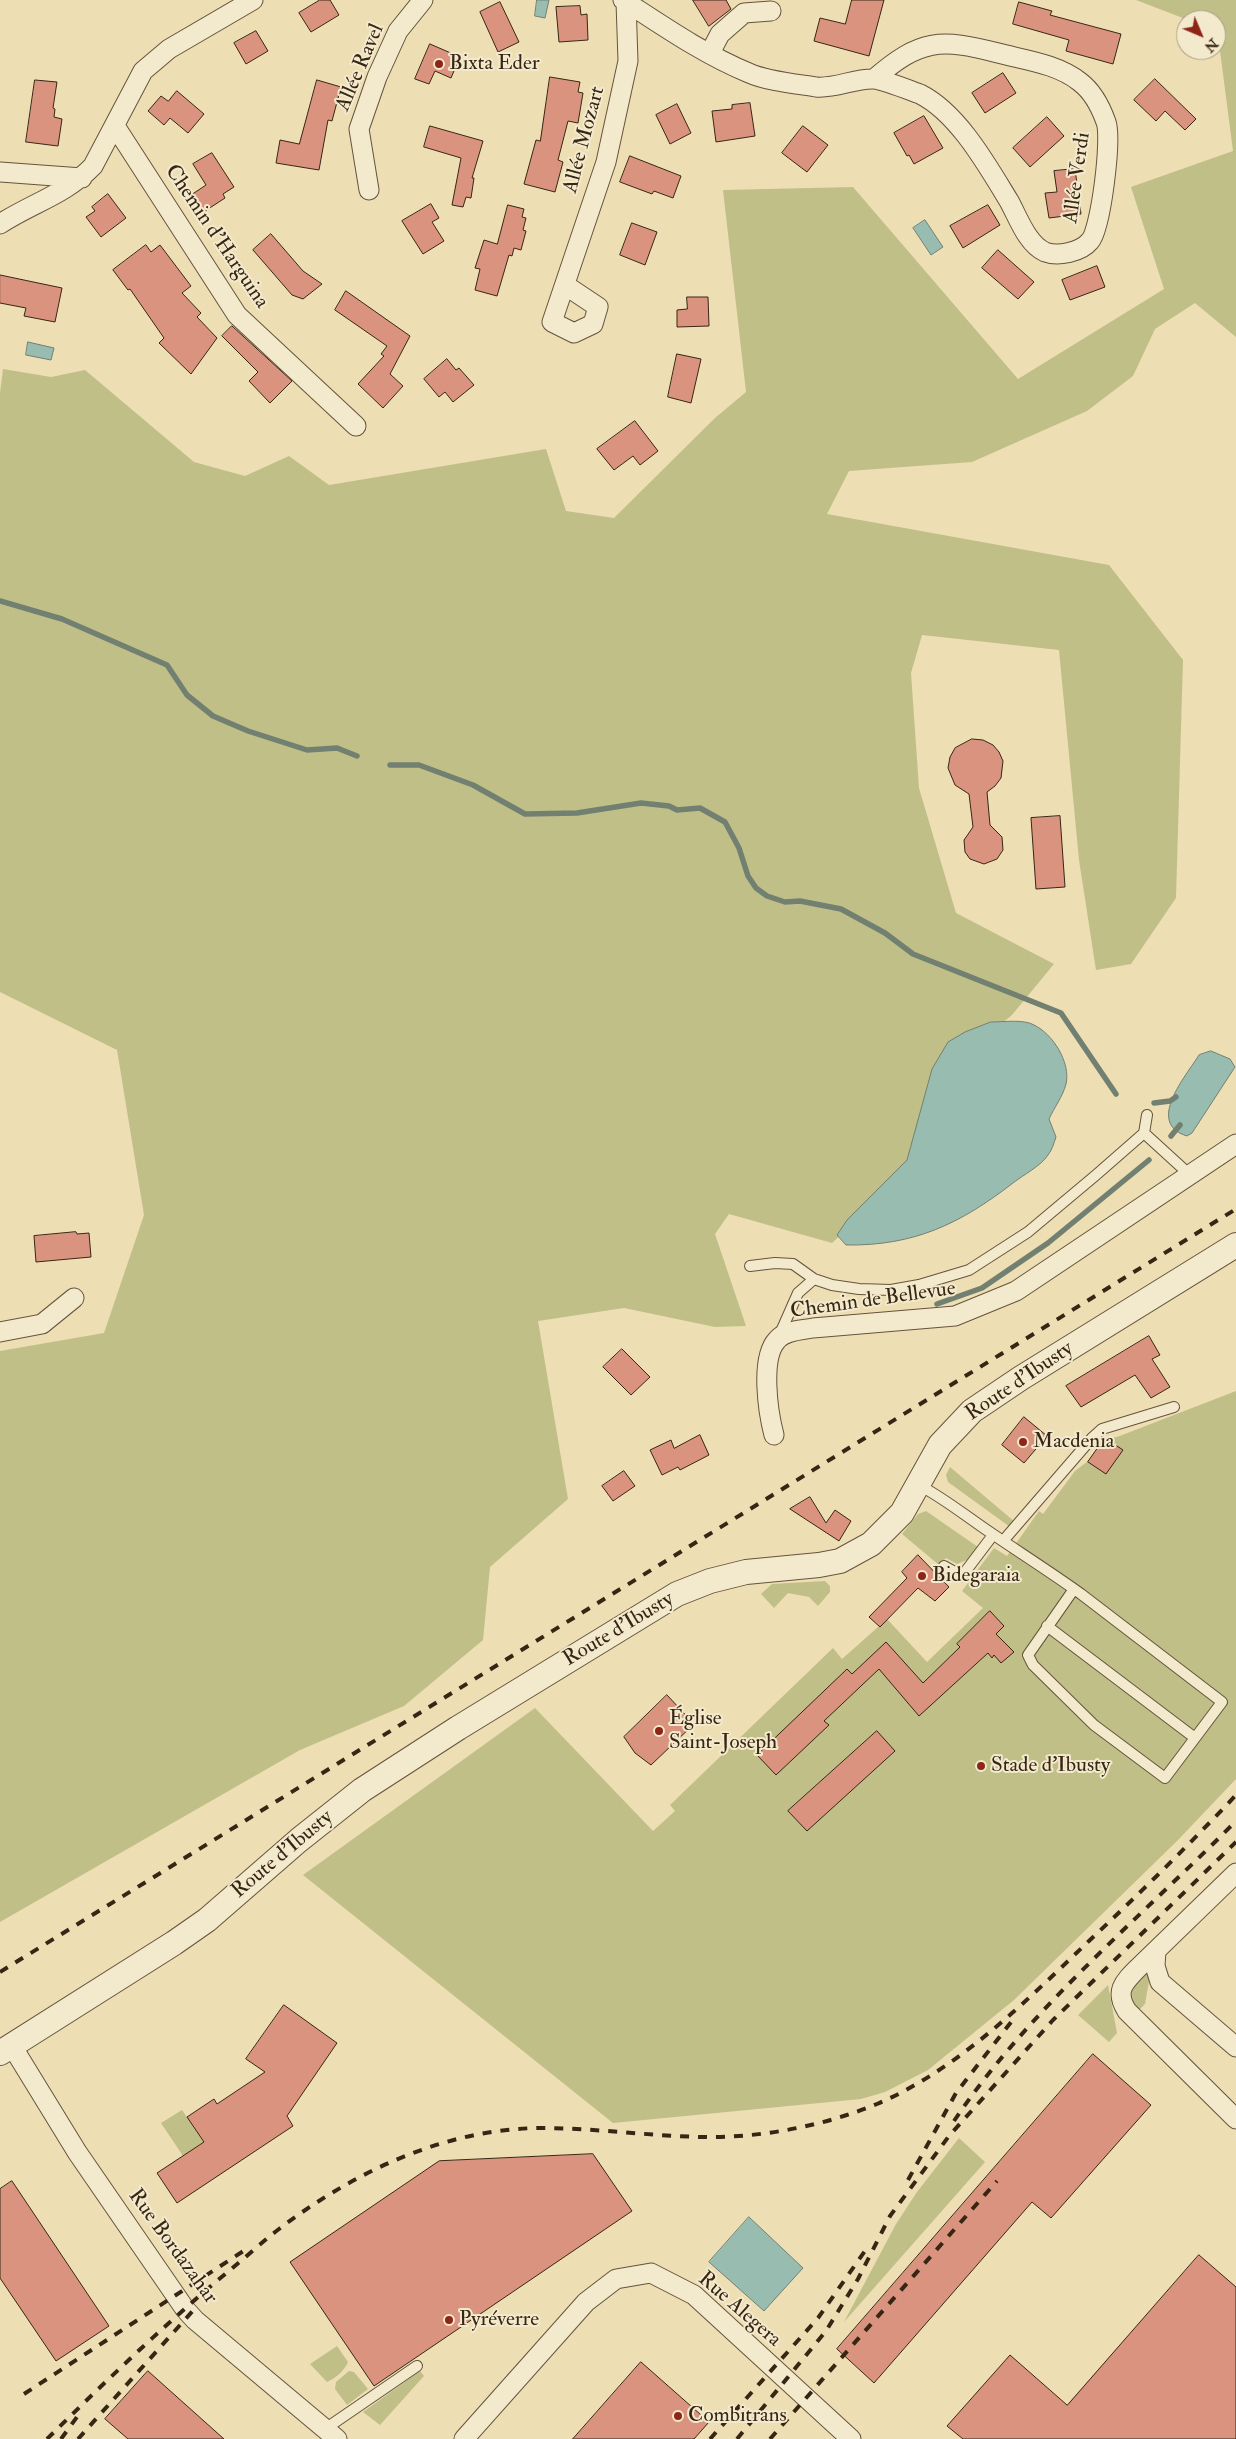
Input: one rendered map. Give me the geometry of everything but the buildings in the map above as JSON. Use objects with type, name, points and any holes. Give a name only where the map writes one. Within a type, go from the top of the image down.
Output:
[{"type":"street","points":[[0,224],[55,196],[82,178],[93,166],[143,71],[169,49],[253,0]]},
{"type":"street","name":"Allée Ravel","points":[[369,190],[359,129],[377,76],[398,31],[423,0]]},
{"type":"street","name":"Allée Verdi","points":[[625,1],[710,53],[751,74],[819,87],[874,79],[919,94],[941,107],[965,134],[1008,199],[1029,238],[1045,252],[1063,254],[1078,250],[1090,241],[1098,225],[1108,146],[1107,124],[1092,94],[1081,83],[1065,72],[973,47],[944,42],[916,48],[891,64],[874,79]]},
{"type":"street","name":"Allée Mozart","points":[[565,285],[606,162],[628,61],[625,1]]},
{"type":"street","points":[[710,53],[720,34],[744,13],[771,11]]},
{"type":"street","name":"Chemin d'Harguina","points":[[115,126],[237,315],[356,426]]},
{"type":"street","points":[[0,172],[82,178]]},
{"type":"street","name":"Chemin de Bellevue","points":[[774,1435],[769,1415],[767,1364],[772,1347],[778,1338],[793,1331],[813,1328],[955,1316],[1016,1291],[1236,1144]]},
{"type":"street","name":"Route d'Ibusty","points":[[6,2050],[207,1920],[332,1812],[362,1790],[470,1720],[677,1594],[710,1581],[746,1572],[819,1565],[840,1561],[871,1544],[902,1513],[940,1445],[972,1411],[1021,1378],[1236,1245]]},
{"type":"street","points":[[0,1332],[42,1324],[74,1298]]},
{"type":"street","points":[[1236,1873],[1125,1981],[1121,1991],[1121,2001],[1133,2017],[1236,2120]]},
{"type":"street","points":[[1156,1951],[1154,1966],[1160,1982],[1236,2047]]},
{"type":"street","name":"Rue Bordazahar","points":[[6,2050],[185,2309],[195,2320],[331,2434]]},
{"type":"street","name":"Rue Alegera","points":[[464,2439],[586,2302],[616,2279],[651,2273],[694,2295],[851,2439]]},
{"type":"lane","points":[[750,1266],[776,1263],[793,1264],[814,1279],[832,1285],[859,1289],[891,1290],[945,1279],[968,1270],[1028,1232],[1144,1133],[1147,1115]]},
{"type":"lane","points":[[1144,1133],[1190,1175]]},
{"type":"lane","points":[[778,1338],[798,1293],[814,1279]]},
{"type":"lane","points":[[1003,1541],[1092,1438],[1102,1429],[1174,1406]]},
{"type":"lane","points":[[917,1484],[932,1492],[1074,1589],[1222,1702],[1165,1778],[1094,1725],[1033,1665],[1028,1655],[1074,1589]]},
{"type":"lane","points":[[944,1566],[962,1576],[993,1535]]},
{"type":"lane","points":[[1047,1626],[1195,1738]]},
{"type":"lane","points":[[331,2434],[417,2366]]},
{"type":"shaded area","points":[[1136,0],[1236,0],[1236,337],[1195,303],[1155,329],[1133,376],[1087,411],[972,462],[849,471],[827,514],[1109,565],[1183,660],[1176,898],[1131,964],[1096,970],[1079,860],[1059,650],[922,635],[911,673],[919,788],[956,913],[1054,964],[1012,1015],[945,1069],[915,1166],[832,1243],[729,1214],[715,1234],[746,1326],[715,1327],[624,1308],[538,1321],[568,1499],[490,1567],[483,1640],[404,1706],[300,1750],[0,1922],[0,1351],[104,1333],[144,1215],[117,1050],[0,992],[0,393],[3,369],[51,377],[85,370],[194,462],[245,476],[289,456],[329,485],[546,449],[566,511],[614,518],[715,418],[746,392],[723,190],[853,187],[1018,379],[1164,289],[1131,187],[1233,151],[1221,60],[1226,60],[1226,10],[1176,10],[1176,15]]},
{"type":"shaded area","name":"Stade d'Ibusty","points":[[1236,1391],[1236,1779],[1178,1840],[1014,2000],[928,2070],[885,2092],[861,2099],[613,2123],[303,1875],[535,1708],[653,1831],[675,1811],[670,1805],[833,1648],[842,1659],[887,1619],[927,1662],[983,1608],[962,1591],[994,1548],[1007,1556],[1039,1511],[1043,1514],[1075,1471],[1088,1461],[1105,1438],[1117,1437]]},
{"type":"shaded area","points":[[950,1467],[1015,1522],[1010,1527],[948,1482],[946,1475]]},
{"type":"shaded area","points":[[926,1511],[978,1547],[967,1560],[957,1564],[946,1558],[939,1565],[902,1534],[918,1514]]},
{"type":"shaded area","points":[[825,1581],[830,1586],[830,1592],[818,1606],[809,1597],[788,1593],[774,1608],[761,1594],[772,1584]]},
{"type":"shaded area","points":[[1152,1964],[1145,2004],[1136,2013],[1126,1991]]},
{"type":"shaded area","points":[[1108,1985],[1117,2033],[1109,2042],[1078,2015]]},
{"type":"shaded area","points":[[182,2110],[204,2142],[183,2156],[161,2123]]},
{"type":"shaded area","points":[[959,2138],[985,2162],[844,2322],[896,2224],[917,2192]]},
{"type":"shaded area","points":[[337,2346],[348,2362],[339,2374],[327,2382],[310,2364]]},
{"type":"shaded area","points":[[349,2371],[354,2372],[368,2389],[347,2405],[335,2389],[336,2382]]},
{"type":"shaded area","points":[[420,2371],[424,2376],[380,2425],[363,2412]]},
{"type":"water","points":[[537,0],[549,0],[545,18],[535,16]]},
{"type":"water","points":[[925,220],[943,247],[931,255],[913,228]]},
{"type":"water","points":[[28,342],[54,348],[51,360],[26,355]]},
{"type":"water","points":[[1019,1021],[1034,1025],[1048,1035],[1063,1058],[1066,1067],[1066,1084],[1049,1119],[1056,1137],[1049,1153],[1032,1170],[955,1221],[915,1237],[893,1242],[846,1245],[837,1235],[847,1220],[907,1160],[932,1069],[948,1042],[965,1032],[991,1022]]},
{"type":"water","points":[[1211,1051],[1230,1059],[1235,1067],[1192,1133],[1187,1136],[1175,1130],[1169,1121],[1172,1098],[1199,1055]]},
{"type":"water","points":[[749,2217],[803,2268],[764,2311],[709,2262]]},
{"type":"waterway","points":[[0,601],[62,619],[167,665],[187,695],[213,716],[248,731],[307,750],[337,748],[357,756]]},
{"type":"waterway","points":[[390,765],[419,765],[473,785],[525,814],[577,813],[641,803],[669,806],[677,810],[700,808],[725,822],[739,848],[748,876],[756,888],[767,896],[785,902],[800,901],[841,909],[885,933],[913,954],[1061,1013],[1116,1094]]},
{"type":"waterway","points":[[1154,1103],[1170,1101],[1176,1097]]},
{"type":"waterway","points":[[1171,1136],[1180,1125]]},
{"type":"waterway","points":[[937,1304],[982,1288],[1048,1243],[1149,1160]]},
{"type":"railway","points":[[0,1972],[1236,1209]]},
{"type":"railway","points":[[47,2439],[160,2331],[273,2234],[338,2189],[402,2157],[435,2145],[469,2136],[504,2130],[560,2128],[703,2137],[769,2133],[835,2119],[857,2112],[907,2089],[964,2053],[1016,2009],[1146,1887],[1236,1795]]},
{"type":"railway","points":[[954,2121],[1016,2040],[1051,2002],[1236,1821]]},
{"type":"railway","points":[[737,2439],[826,2331],[858,2279],[890,2216],[949,2136],[1053,2020],[1236,1842]]},
{"type":"railway","points":[[908,2180],[956,2093],[1015,2017]]},
{"type":"railway","points":[[770,2439],[997,2181]]},
{"type":"railway","points":[[710,2439],[818,2318],[867,2248]]},
{"type":"railway","points":[[24,2394],[245,2250]]},
{"type":"railway","points":[[78,2439],[198,2305]]},
{"type":"railway","points":[[61,2439],[77,2417]]},
{"type":"place","name":"Bixta Eder","points":[[439,64]]},
{"type":"place","name":"Macdenia","points":[[1023,1442]]},
{"type":"place","name":"Bidegaraia","points":[[922,1576]]},
{"type":"place","name":"Église Saint-Joseph","points":[[659,1731]]},
{"type":"place","name":"Stade d'Ibusty","points":[[981,1766]]},
{"type":"place","name":"Pyréverre","points":[[449,2320]]},
{"type":"place","name":"Combitrans","points":[[678,2416]]}]
